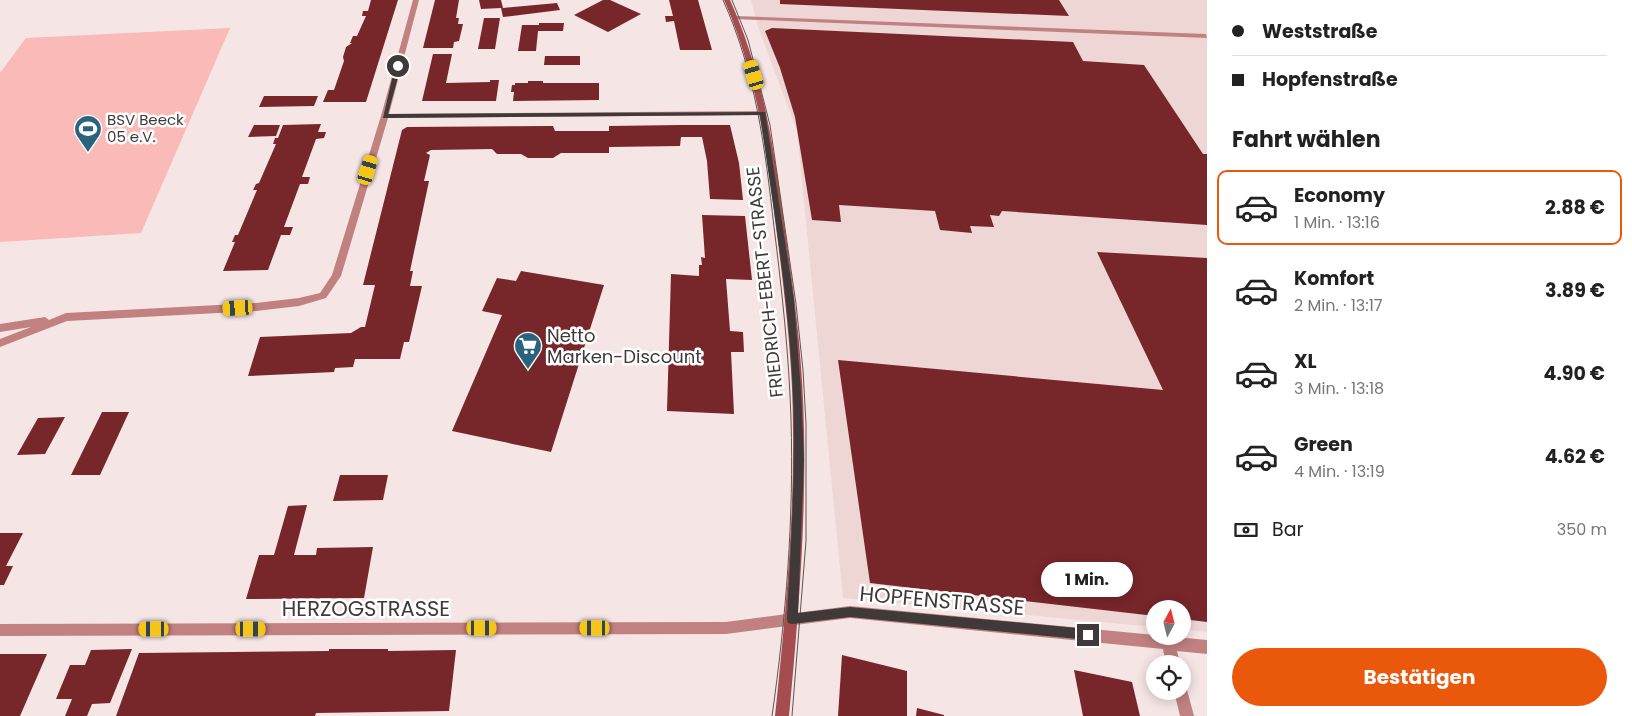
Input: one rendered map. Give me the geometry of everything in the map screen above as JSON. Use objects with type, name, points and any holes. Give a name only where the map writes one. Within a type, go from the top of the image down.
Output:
[{"type":"main road","name":"FRIEDRICH-EBERT-STRASSE","points":[[727,0],[736,18],[763,113],[790,300],[797,392],[799,459],[792,619],[782,716]]},
{"type":"street","points":[[0,328],[66,318],[256,307],[299,302],[323,296],[336,276],[385,116],[416,0]]},
{"type":"street","points":[[736,18],[1206,36]]},
{"type":"street","points":[[385,116],[763,113]]},
{"type":"street","points":[[0,343],[66,318]]},
{"type":"street","name":"HOPFENSTRASSE","points":[[792,619],[850,612],[1146,640]]},
{"type":"street","name":"HERZOGSTRASSE","points":[[0,630],[726,628],[792,619]]},
{"type":"street","name":"HOPFENSTRASSE","points":[[1191,645],[1207,647]]},
{"type":"street","points":[[1183,700],[1187,716]]},
{"type":"shaded area","points":[[751,0],[1207,0],[1207,632],[1191,630],[1191,600],[1146,600],[1146,626],[843,598],[797,131],[757,24]]},
{"type":"shaded area","name":"BSV Beeck 05 e.V.","points":[[230,28],[141,233],[0,242],[0,73],[26,38]]},
{"type":"building","points":[[371,0],[398,0],[366,102],[323,102],[328,90],[334,90],[344,61],[343,57],[346,47],[352,43],[350,43],[353,36],[357,36],[366,16],[362,16],[363,11],[368,11]]},
{"type":"building","points":[[435,0],[459,0],[456,18],[459,18],[458,24],[463,24],[459,41],[454,42],[453,48],[423,48]]},
{"type":"building","points":[[479,0],[501,0],[503,8],[557,3],[560,10],[503,17],[501,8],[481,9]]},
{"type":"building","points":[[603,0],[610,0],[641,14],[608,32],[574,15]]},
{"type":"building","points":[[669,0],[698,0],[712,50],[680,50],[674,21],[666,22],[665,16],[673,16]]},
{"type":"building","points":[[780,0],[1059,0],[1069,16],[780,4]]},
{"type":"building","points":[[484,18],[500,18],[495,49],[478,49]]},
{"type":"building","points":[[539,23],[564,23],[563,31],[538,31],[536,51],[518,51],[522,25],[539,25]]},
{"type":"building","points":[[772,28],[1073,42],[1083,61],[1144,65],[1203,154],[1207,154],[1207,225],[1002,211],[999,216],[990,215],[994,227],[970,226],[972,233],[940,230],[935,211],[839,205],[841,222],[812,220],[795,117],[780,68],[765,31]]},
{"type":"building","points":[[433,54],[452,54],[446,83],[499,80],[496,101],[422,101]]},
{"type":"building","points":[[545,56],[580,56],[580,65],[544,65]]},
{"type":"building","points":[[528,81],[543,81],[543,83],[599,83],[599,100],[513,101],[514,92],[511,92],[512,85],[515,85],[515,83],[528,83]]},
{"type":"building","points":[[264,96],[318,96],[314,106],[259,107]]},
{"type":"building","points":[[321,124],[318,132],[326,132],[324,138],[316,139],[302,177],[310,177],[308,184],[300,184],[284,227],[293,227],[290,235],[281,235],[268,270],[223,271],[235,242],[232,242],[235,235],[238,235],[257,190],[253,190],[256,184],[259,183],[276,144],[273,144],[275,138],[278,138],[283,125]]},
{"type":"building","points":[[254,125],[280,125],[276,136],[248,137]]},
{"type":"building","points":[[730,125],[739,163],[743,200],[710,199],[707,161],[702,137],[681,137],[680,146],[609,147],[609,153],[561,153],[553,158],[528,158],[521,154],[497,154],[492,149],[431,150],[426,153],[430,155],[424,181],[429,181],[410,271],[413,271],[410,286],[422,286],[409,342],[404,342],[400,359],[355,359],[353,367],[335,368],[334,372],[248,376],[260,337],[351,333],[361,327],[365,327],[375,285],[363,285],[402,130],[407,127],[553,126],[555,131],[609,131],[609,126]]},
{"type":"building","points":[[702,215],[745,216],[752,280],[726,279],[730,331],[743,332],[744,352],[731,352],[734,414],[667,411],[671,274],[699,276],[699,265],[702,265],[701,257],[705,258]]},
{"type":"building","points":[[1097,252],[1207,258],[1207,622],[1191,620],[1191,600],[1146,600],[1146,615],[870,583],[838,360],[1163,390]]},
{"type":"building","name":"Netto Marken-Discount","points":[[521,271],[604,285],[551,452],[452,431],[502,315],[482,311],[497,278],[516,281]]},
{"type":"building","points":[[102,412],[129,412],[100,475],[71,475]]},
{"type":"building","points":[[65,417],[45,454],[17,455],[38,418]]},
{"type":"building","points":[[340,475],[388,475],[383,500],[333,501]]},
{"type":"building","points":[[307,505],[294,555],[316,555],[317,548],[373,547],[364,598],[246,599],[259,555],[274,555],[288,506]]},
{"type":"building","points":[[0,533],[23,533],[6,566],[13,566],[4,585],[0,585]]},
{"type":"building","points":[[132,649],[110,703],[92,704],[87,716],[65,716],[72,699],[56,699],[70,665],[85,665],[91,650]]},
{"type":"building","points":[[329,649],[388,649],[388,651],[456,650],[449,711],[316,713],[315,716],[116,716],[139,653],[329,651]]},
{"type":"building","points":[[0,654],[47,654],[20,716],[0,716]]},
{"type":"building","points":[[842,655],[907,671],[907,716],[838,716]]},
{"type":"building","points":[[1074,670],[1132,682],[1140,716],[1083,716]]},
{"type":"building","points":[[917,708],[944,715],[944,716],[916,716]]},
{"type":"tram line","points":[[723,0],[744,55],[763,140],[780,275],[789,371],[792,456],[790,531],[785,605],[772,716]]},
{"type":"tram line","points":[[732,0],[748,40],[770,125],[796,304],[803,370],[806,424],[806,541],[792,716]]},
{"type":"place","name":"BSV Beeck 05 e.V.","points":[[88,153]]},
{"type":"place","name":"Netto Marken-Discount","points":[[528,370]]},
{"type":"route","points":[[398,66],[385,116],[763,113],[769,142],[790,300],[797,392],[799,459],[792,619],[850,612],[1088,635]]}]
